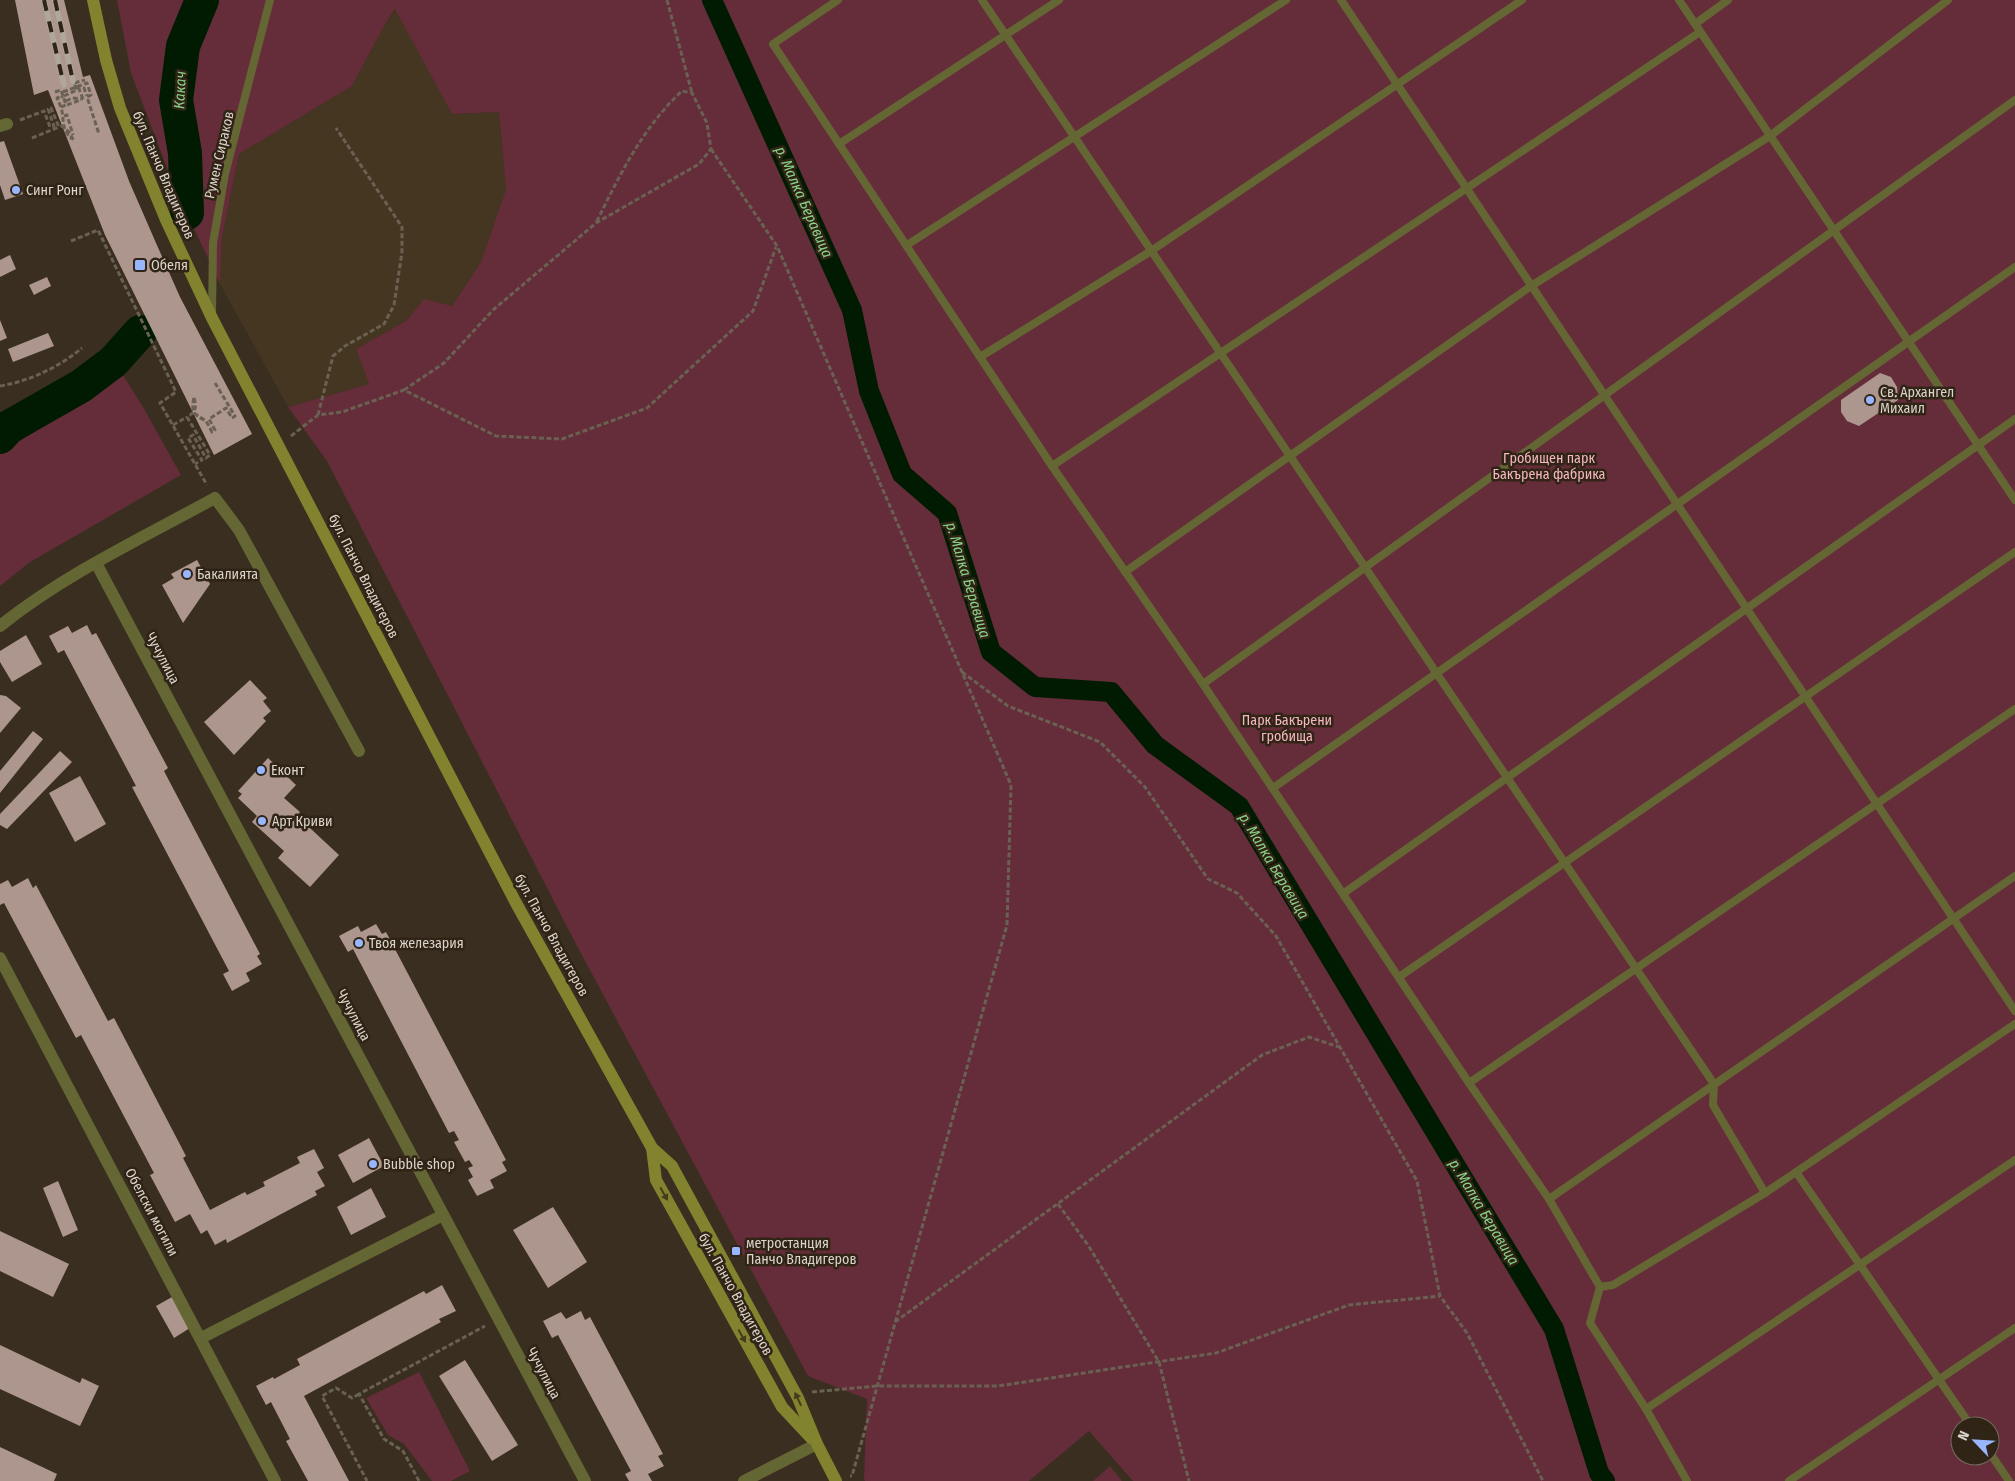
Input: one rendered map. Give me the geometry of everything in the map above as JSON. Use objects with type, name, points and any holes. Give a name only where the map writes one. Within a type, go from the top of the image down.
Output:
[{"type":"street","name":"бул. Панчо Владигеров","points":[[93,0],[106,60],[120,108],[139,158],[189,272],[212,318],[280,445],[516,903],[652,1148],[672,1166],[798,1398],[817,1444],[836,1481]]},
{"type":"street","points":[[0,626],[21,609],[96,563],[214,498],[239,530],[359,750]]},
{"type":"street","name":"Чучулица","points":[[96,563],[585,1481]]},
{"type":"street","name":"Обелски могили","points":[[0,958],[275,1481]]},
{"type":"street","name":"бул. Панчо Владигеров","points":[[652,1148],[656,1180],[782,1407],[817,1444]]},
{"type":"street","points":[[201,1338],[443,1214]]},
{"type":"street","points":[[744,1481],[817,1444]]},
{"type":"lane","name":"Румен Сираков","points":[[212,318],[213,243],[224,182],[270,0]]},
{"type":"lane","points":[[838,0],[772,44],[1052,466],[1203,684],[1469,1083],[1549,1199],[1600,1287],[1590,1323],[1646,1409],[1687,1481]]},
{"type":"lane","points":[[982,0],[1714,1084],[1713,1105],[1765,1193]]},
{"type":"lane","points":[[838,144],[1058,0]]},
{"type":"lane","points":[[907,245],[1286,0]]},
{"type":"lane","points":[[1341,0],[2015,1011]]},
{"type":"lane","points":[[980,358],[1151,251],[1522,0]]},
{"type":"lane","points":[[1678,0],[2015,500]]},
{"type":"lane","points":[[1695,24],[1728,0]]},
{"type":"lane","points":[[1125,572],[1532,286],[1770,136],[1948,0]]},
{"type":"lane","points":[[1052,466],[1700,32]]},
{"type":"lane","points":[[1203,684],[2015,100]]},
{"type":"lane","points":[[1273,788],[2015,267]]},
{"type":"lane","points":[[1344,893],[2015,419]]},
{"type":"lane","points":[[1398,977],[2015,552]]},
{"type":"lane","points":[[1469,1083],[2015,709]]},
{"type":"lane","points":[[1549,1199],[2015,876]]},
{"type":"lane","points":[[1600,1287],[1613,1285],[1765,1193],[2015,1024]]},
{"type":"lane","points":[[1646,1409],[2015,1160]]},
{"type":"lane","points":[[1796,1172],[1964,1416]]},
{"type":"lane","points":[[1789,1481],[2015,1328]]},
{"type":"lane","points":[[1999,1466],[2009,1479]]},
{"type":"path","points":[[667,0],[692,94],[707,123],[711,149],[777,246],[1011,785],[1007,925],[852,1476]]},
{"type":"path","points":[[63,94],[77,90],[74,84],[85,80],[80,82],[85,97],[87,97]]},
{"type":"path","points":[[75,87],[87,83],[87,97],[98,134]]},
{"type":"path","points":[[61,127],[64,116],[64,105],[63,94],[62,90],[55,92],[61,90],[66,105],[64,105]]},
{"type":"path","points":[[596,223],[627,161],[668,103],[682,91],[692,94]]},
{"type":"path","points":[[64,105],[87,97]]},
{"type":"path","points":[[25,118],[44,111],[50,127],[54,126],[48,109],[51,108],[61,127],[69,132],[74,141],[68,115],[64,116]]},
{"type":"path","points":[[32,138],[61,127]]},
{"type":"path","points":[[318,415],[333,356],[345,346],[384,324],[394,306],[402,252],[402,227],[336,128]]},
{"type":"path","points":[[280,445],[318,415],[342,412],[404,390],[444,364],[493,310],[596,223],[699,164],[711,149]]},
{"type":"path","points":[[71,242],[98,230],[176,392],[160,403],[214,498]]},
{"type":"path","points":[[404,390],[496,436],[562,439],[647,408],[753,311],[777,246]]},
{"type":"path","points":[[0,386],[34,377],[82,348]]},
{"type":"path","points":[[194,398],[192,405],[194,413],[206,421],[212,432],[215,430],[209,419],[226,408],[232,418],[235,416],[215,383]]},
{"type":"path","points":[[173,425],[194,413]]},
{"type":"path","points":[[187,417],[210,455],[206,458],[193,435],[188,438],[202,460],[195,464]]},
{"type":"path","points":[[962,671],[1008,706],[1100,742],[1145,787],[1208,879],[1237,893],[1276,936],[1417,1181],[1440,1296],[1467,1333],[1543,1481]]},
{"type":"path","points":[[896,1322],[1262,1055],[1309,1037],[1340,1047]]},
{"type":"path","points":[[1058,1204],[1088,1245],[1159,1362],[1189,1481]]},
{"type":"path","points":[[808,1392],[877,1386],[998,1386],[1159,1362],[1216,1353],[1349,1305],[1440,1296]]},
{"type":"path","points":[[367,1481],[322,1396],[336,1388],[352,1398],[499,1319]]},
{"type":"path","points":[[359,1394],[384,1439],[403,1451],[418,1481]]},
{"type":"shaded area","points":[[396,9],[452,114],[499,112],[506,189],[481,262],[451,307],[424,300],[406,321],[356,349],[369,384],[288,407],[220,284],[222,237],[239,154],[352,86],[383,28]]},
{"type":"green space","name":"Парк Бакърени гробища","points":[[117,0],[2015,0],[2015,1481],[1133,1481],[1089,1431],[1029,1481],[865,1481],[867,1399],[808,1376],[577,946],[327,461],[288,407],[369,384],[356,349],[406,321],[424,299],[452,306],[481,262],[506,189],[499,112],[452,114],[395,9],[352,86],[239,154],[222,237],[220,284],[172,181],[131,73]]},
{"type":"green space","points":[[123,375],[181,475],[30,562],[0,586],[0,454]]},
{"type":"green space","points":[[419,1372],[470,1471],[451,1481],[432,1481],[404,1444],[388,1435],[366,1398]]},
{"type":"green space","points":[[1110,1466],[1122,1481],[1093,1481]]},
{"type":"building","points":[[15,0],[64,0],[83,77],[90,75],[129,181],[180,297],[252,434],[214,455],[105,235],[48,90],[34,95]]},
{"type":"building","points":[[4,141],[23,194],[5,200],[0,185],[0,142]]},
{"type":"building","points":[[10,255],[16,269],[0,277],[0,260]]},
{"type":"building","points":[[47,277],[51,286],[34,295],[29,285]]},
{"type":"building","points":[[0,320],[7,338],[0,341]]},
{"type":"building","points":[[48,333],[54,346],[13,362],[8,349]]},
{"type":"building","name":"Св. Архангел Михаил","points":[[1880,373],[1891,377],[1897,387],[1898,400],[1859,426],[1847,421],[1841,412],[1841,400]]},
{"type":"building","points":[[197,560],[210,584],[183,623],[162,585],[174,578],[171,574]]},
{"type":"building","points":[[87,625],[92,635],[96,633],[168,768],[164,771],[260,954],[257,956],[262,964],[246,973],[250,981],[232,991],[223,974],[229,971],[132,787],[136,786],[64,650],[58,653],[49,636],[68,626],[72,633]]},
{"type":"building","points":[[26,635],[42,664],[12,682],[0,662],[0,651]]},
{"type":"building","points":[[250,680],[267,698],[263,701],[271,711],[263,718],[266,721],[234,755],[204,722]]},
{"type":"building","points":[[0,695],[6,696],[21,708],[0,733]]},
{"type":"building","points":[[33,731],[43,739],[0,793],[0,771]]},
{"type":"building","points":[[60,751],[72,762],[7,829],[0,825],[0,814]]},
{"type":"building","points":[[268,758],[296,785],[284,798],[300,812],[297,816],[339,855],[310,887],[278,858],[284,851],[252,822],[257,816],[238,798],[242,794],[238,791]]},
{"type":"building","points":[[80,776],[106,824],[75,842],[49,793]]},
{"type":"building","points":[[28,878],[33,888],[36,885],[108,1021],[114,1018],[186,1156],[183,1158],[210,1210],[245,1192],[247,1195],[265,1186],[263,1182],[300,1163],[297,1157],[314,1149],[324,1168],[317,1172],[325,1186],[315,1191],[317,1195],[227,1243],[226,1239],[215,1245],[207,1230],[201,1234],[190,1214],[175,1222],[150,1175],[154,1173],[81,1035],[76,1038],[4,903],[0,905],[0,884],[8,880],[12,887]]},
{"type":"building","points":[[376,924],[382,934],[386,932],[506,1160],[502,1162],[507,1171],[490,1180],[494,1188],[477,1196],[468,1180],[473,1177],[468,1168],[473,1166],[469,1160],[465,1162],[454,1142],[459,1140],[454,1131],[449,1133],[353,949],[348,952],[339,936],[358,926],[361,932]]},
{"type":"building","points":[[369,1138],[384,1166],[353,1183],[338,1155]]},
{"type":"building","points":[[58,1181],[78,1230],[63,1237],[43,1188]]},
{"type":"building","points":[[371,1188],[386,1217],[351,1235],[337,1207]]},
{"type":"building","points":[[553,1207],[587,1262],[548,1288],[513,1230]]},
{"type":"building","points":[[0,1231],[69,1264],[53,1297],[0,1271]]},
{"type":"building","points":[[442,1285],[456,1311],[439,1319],[441,1322],[304,1396],[349,1481],[308,1481],[286,1441],[290,1439],[271,1402],[266,1405],[256,1386],[300,1365],[297,1359],[424,1291],[426,1294]]},
{"type":"building","points":[[172,1297],[190,1328],[174,1338],[156,1306]]},
{"type":"building","points":[[581,1311],[585,1320],[590,1317],[663,1454],[658,1456],[664,1466],[648,1474],[652,1481],[629,1481],[625,1474],[631,1471],[558,1335],[552,1338],[543,1321],[561,1312],[566,1319]]},
{"type":"building","points":[[0,1345],[80,1383],[82,1378],[99,1386],[80,1426],[0,1389]]},
{"type":"building","points":[[465,1360],[518,1445],[492,1461],[439,1376]]},
{"type":"building","points":[[0,1447],[57,1474],[54,1481],[0,1481]]},
{"type":"waterway","name":"Какач","points":[[187,213],[185,153],[176,100],[183,46],[202,0]]},
{"type":"waterway","name":"р. Малка Беравица","points":[[712,0],[852,310],[869,391],[902,474],[947,513],[991,652],[1035,687],[1111,692],[1155,745],[1239,806],[1554,1329],[1599,1473],[1605,1481]]},
{"type":"waterway","name":"Какач","points":[[0,437],[9,427],[81,386],[113,362],[140,332]]},
{"type":"railway","points":[[44,0],[64,85]]},
{"type":"railway","points":[[55,0],[73,81]]},
{"type":"place","name":"Синг Ронг","points":[[16,190]]},
{"type":"place","name":"Обеля","points":[[140,265]]},
{"type":"place","name":"Св. Архангел Михаил","points":[[1870,400]]},
{"type":"place","name":"Бакалията","points":[[187,574]]},
{"type":"place","name":"Еконт","points":[[261,770]]},
{"type":"place","name":"Арт Криви","points":[[262,821]]},
{"type":"place","name":"Твоя железария","points":[[359,943]]},
{"type":"place","name":"Bubble shop","points":[[373,1164]]},
{"type":"place","name":"метростанция Панчо Владигеров","points":[[736,1251]]},
{"type":"park label","name":"Гробищен парк Бакърена фабрика","points":[[1549,466]]}]
